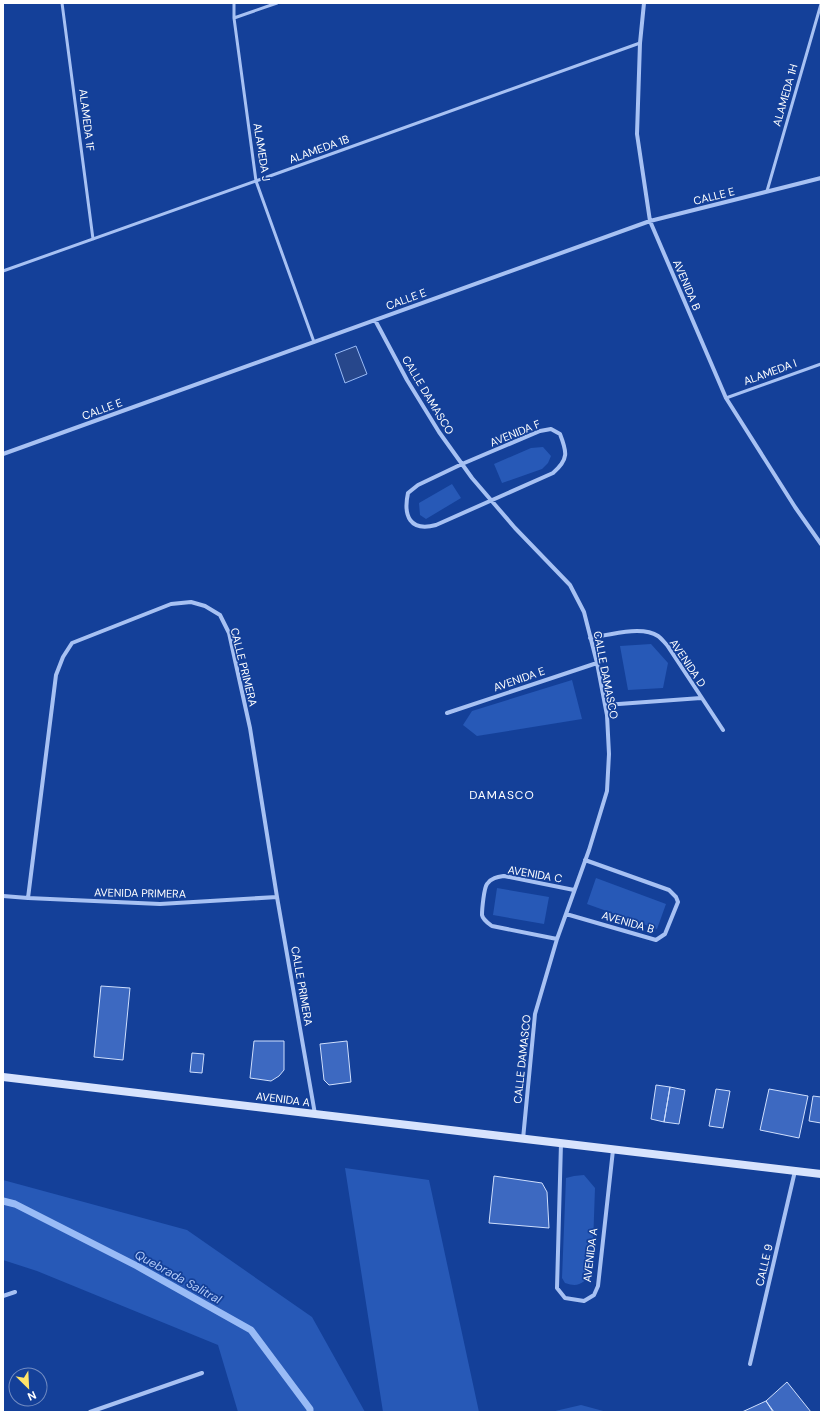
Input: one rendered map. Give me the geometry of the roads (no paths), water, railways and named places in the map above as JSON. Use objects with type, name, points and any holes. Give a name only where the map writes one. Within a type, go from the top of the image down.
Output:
[{"type":"street","name":"AVENIDA B","points":[[644,3],[640,43],[637,134],[650,221],[726,398],[795,507],[821,544]]},
{"type":"street","name":"CALLE E","points":[[3,454],[650,221],[821,178]]},
{"type":"street","name":"CALLE DAMASCO","points":[[375,320],[407,380],[439,432],[462,464],[515,528],[570,585],[584,612],[597,662],[607,715],[609,754],[607,791],[585,860],[557,939],[535,1014],[523,1139]]},
{"type":"street","name":"AVENIDA F","points":[[551,429],[560,434],[566,454],[562,465],[553,472],[491,500],[436,525],[426,528],[417,526],[411,521],[407,512],[406,503],[408,493],[418,485],[462,464],[540,431],[551,429]]},
{"type":"street","name":"CALLE PRIMERA","points":[[28,898],[56,675],[63,657],[72,643],[171,604],[191,602],[205,606],[220,615],[228,633],[250,728],[277,897],[316,1114]]},
{"type":"street","name":"AVENIDA D","points":[[590,638],[637,630],[647,631],[657,635],[666,645],[723,730]]},
{"type":"street","name":"AVENIDA E","points":[[447,713],[597,662]]},
{"type":"street","name":"AVENIDA D","points":[[605,704],[701,698]]},
{"type":"street","name":"AVENIDA B","points":[[566,914],[656,940],[665,934],[678,902],[676,897],[669,890],[585,860]]},
{"type":"street","name":"AVENIDA C","points":[[557,939],[492,926],[486,922],[482,915],[485,889],[491,880],[504,876],[574,890]]},
{"type":"street","name":"AVENIDA PRIMERA","points":[[3,896],[160,904],[277,897]]},
{"type":"street","name":"AVENIDA A","points":[[3,1077],[821,1174]]},
{"type":"street","name":"AVENIDA A","points":[[561,1143],[557,1288],[565,1298],[584,1301],[594,1295],[598,1286],[614,1149]]},
{"type":"street","name":"CALLE 9","points":[[750,1364],[795,1171]]},
{"type":"street","points":[[3,1296],[15,1292]]},
{"type":"street","points":[[90,1412],[202,1373]]},
{"type":"lane","name":"ALAMEDA 1F","points":[[62,3],[93,239]]},
{"type":"lane","name":"ALAMEDA J","points":[[234,3],[234,18],[256,182],[314,342]]},
{"type":"lane","points":[[234,18],[277,3]]},
{"type":"lane","name":"ALAMEDA 1H","points":[[767,191],[821,4]]},
{"type":"lane","name":"ALAMEDA 1B","points":[[3,271],[256,182],[640,43]]},
{"type":"lane","name":"ALAMEDA I","points":[[726,398],[821,364]]},
{"type":"waterway","name":"Quebrada Salitral","points":[[3,1201],[15,1204],[137,1266],[251,1330],[310,1409],[310,1412]]},
{"type":"district","name":"DAMASCO","points":[[502,795]]}]
